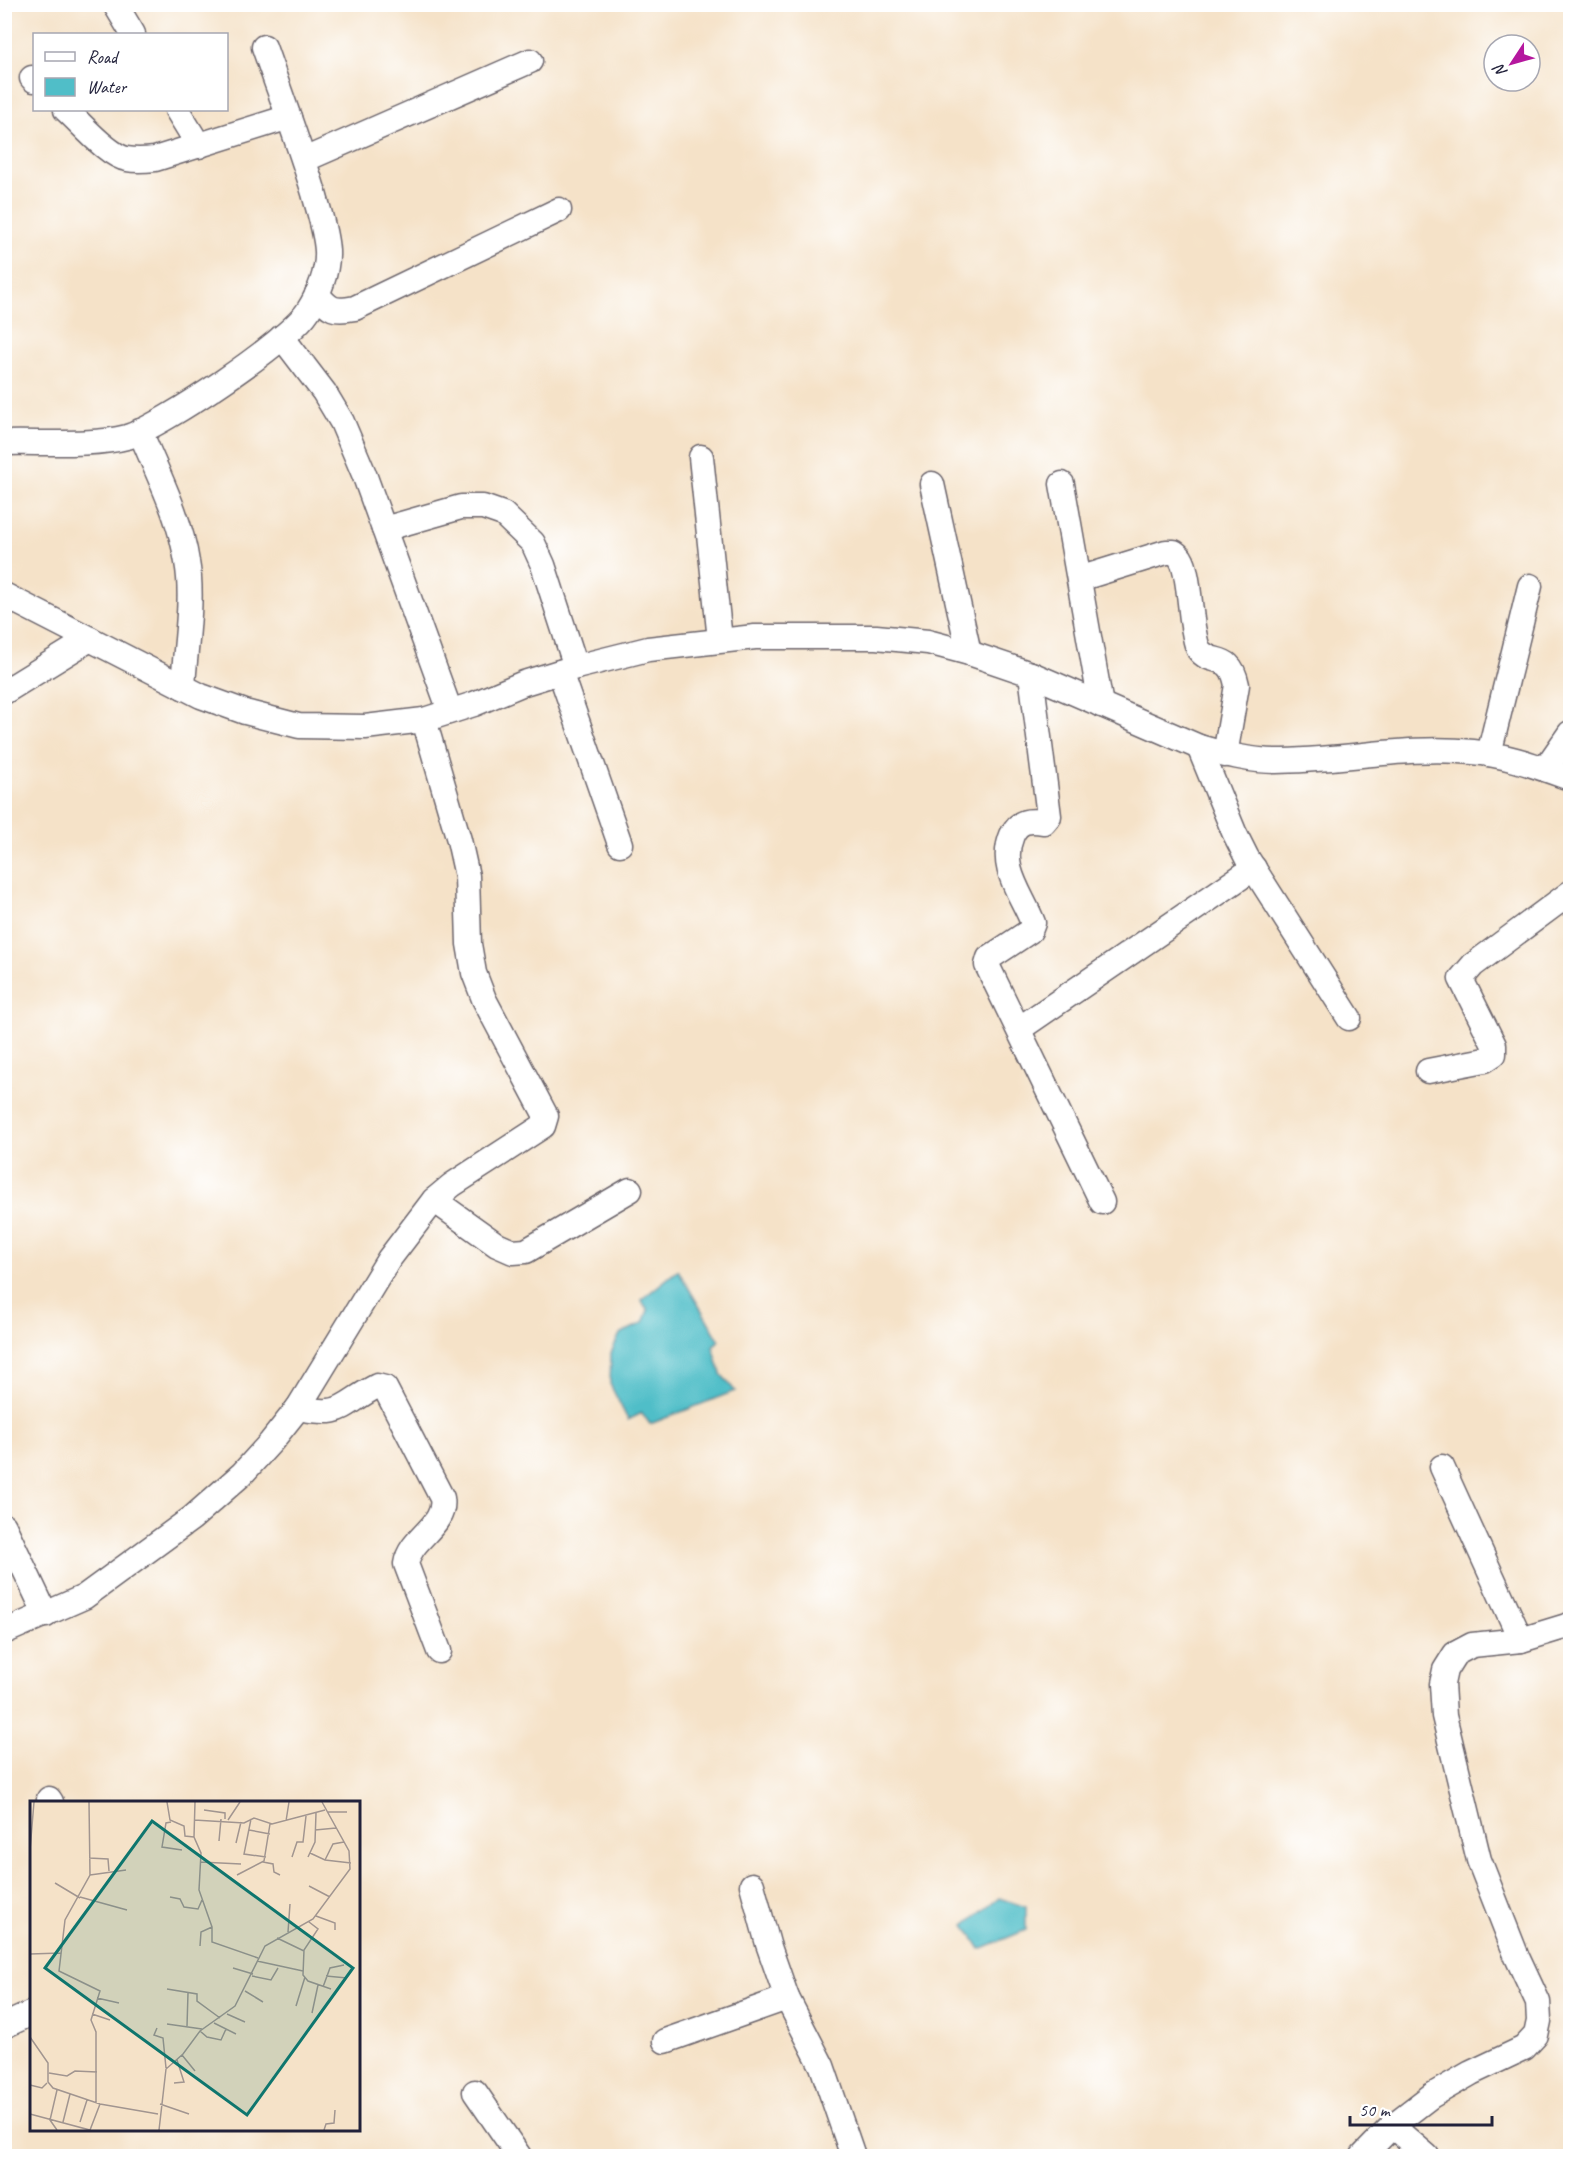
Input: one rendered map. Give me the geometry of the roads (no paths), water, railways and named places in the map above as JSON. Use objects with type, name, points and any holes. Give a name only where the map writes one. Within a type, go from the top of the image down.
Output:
[{"type":"street","points":[[115,4],[132,33]]},
{"type":"street","points":[[4,442],[106,441],[140,431],[157,423],[241,369],[282,337],[308,312],[324,278],[327,251],[321,219],[304,160],[264,47]]},
{"type":"street","points":[[304,160],[530,61]]},
{"type":"street","points":[[67,111],[111,152],[125,159],[155,159],[289,117]]},
{"type":"street","points":[[178,111],[199,146]]},
{"type":"street","points":[[316,294],[327,306],[339,311],[355,308],[560,210]]},
{"type":"street","points":[[282,337],[324,392],[342,422],[364,474],[450,711]]},
{"type":"street","points":[[140,431],[179,527],[188,562],[189,592],[183,687]]},
{"type":"street","points":[[701,457],[720,640]]},
{"type":"street","points":[[932,484],[969,653]]},
{"type":"street","points":[[1062,484],[1101,705]]},
{"type":"street","points":[[384,529],[461,507],[483,507],[503,514],[533,543],[543,565],[568,669],[620,844]]},
{"type":"street","points":[[1079,579],[1166,552],[1174,552],[1182,559],[1191,622],[1199,650],[1230,666],[1237,685],[1225,755]]},
{"type":"street","points":[[1489,754],[1530,586]]},
{"type":"street","points":[[4,596],[201,696],[245,712],[299,726],[365,727],[424,720],[568,669],[648,649],[720,640],[777,637],[876,637],[928,642],[969,653],[1031,674],[1199,747],[1225,755],[1275,761],[1419,752],[1472,752],[1513,758],[1570,778]]},
{"type":"street","points":[[4,692],[90,639]]},
{"type":"street","points":[[1031,674],[1049,816],[1044,822],[1024,821],[1016,827],[1008,850],[1008,866],[1014,885],[1033,924],[1029,931],[989,958],[987,964],[1102,1202]]},
{"type":"street","points":[[4,1632],[84,1598],[192,1518],[242,1474],[298,1408],[389,1259],[434,1200],[452,1185],[543,1126],[546,1116],[484,999],[474,972],[469,944],[467,876],[459,840],[424,720]]},
{"type":"street","points":[[1545,769],[1570,733]]},
{"type":"street","points":[[1199,747],[1234,832],[1254,868],[1349,1018]]},
{"type":"street","points":[[1019,1029],[1254,868]]},
{"type":"street","points":[[1428,1071],[1485,1060],[1494,1054],[1494,1045],[1461,979],[1473,965],[1570,893]]},
{"type":"street","points":[[434,1200],[497,1245],[513,1252],[526,1251],[630,1190]]},
{"type":"street","points":[[298,1408],[330,1412],[344,1407],[377,1386],[386,1388],[442,1497],[444,1507],[440,1518],[407,1553],[405,1564],[440,1651]]},
{"type":"street","points":[[1442,1467],[1521,1640]]},
{"type":"street","points":[[4,1526],[46,1615]]},
{"type":"street","points":[[1363,2157],[1392,2126],[1431,2096],[1471,2073],[1524,2048],[1536,2036],[1539,2021],[1538,2002],[1517,1957],[1479,1860],[1444,1716],[1442,1684],[1445,1670],[1455,1654],[1472,1645],[1521,1640],[1570,1625]]},
{"type":"street","points":[[752,1885],[768,1944],[787,1998],[822,2066],[853,2157]]},
{"type":"street","points":[[665,2041],[787,1998]]},
{"type":"street","points":[[4,2026],[30,2014]]},
{"type":"street","points":[[475,2092],[519,2157]]},
{"type":"street","points":[[1392,2126],[1427,2157]]},
{"type":"water","points":[[678,1270],[719,1340],[713,1347],[721,1374],[735,1391],[650,1424],[642,1413],[628,1420],[610,1384],[611,1353],[620,1334],[643,1323],[648,1310],[641,1300]]},
{"type":"water","points":[[999,1898],[1026,1907],[1026,1930],[980,1949],[965,1925]]}]
